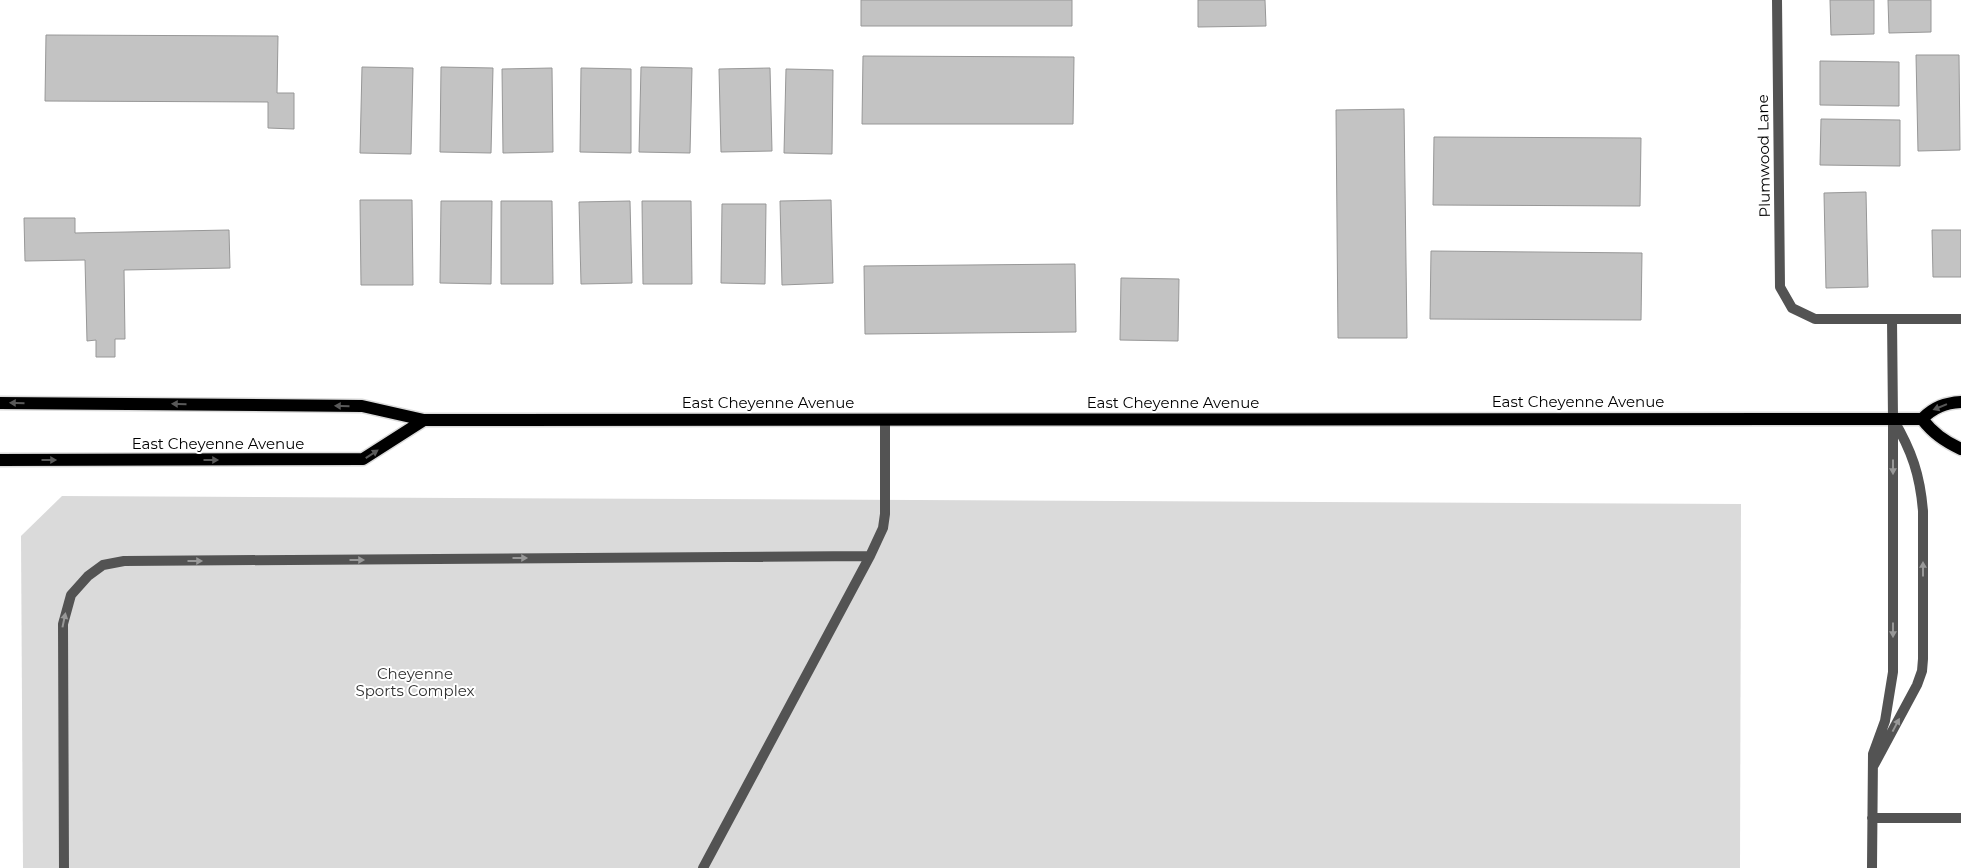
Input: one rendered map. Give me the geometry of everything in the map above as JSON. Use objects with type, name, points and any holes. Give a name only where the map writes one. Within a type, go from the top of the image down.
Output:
[{"type":"main road","points":[[1961,402],[1939,406],[1922,418],[1932,432],[1961,449]]},
{"type":"main road","name":"East Cheyenne Avenue","points":[[0,403],[362,406],[424,420],[1922,418]]},
{"type":"main road","name":"East Cheyenne Avenue","points":[[0,460],[363,459],[424,420]]},
{"type":"street","name":"Plumwood Lane","points":[[1777,0],[1780,287],[1792,308],[1815,319],[1892,319]]},
{"type":"street","points":[[1872,868],[1872,768],[1875,745],[1885,721],[1893,672],[1892,319],[1961,319]]},
{"type":"street","points":[[1872,768],[1917,685],[1922,671],[1923,659],[1923,511],[1921,488],[1916,465],[1906,441],[1893,418]]},
{"type":"street","points":[[703,868],[870,556],[883,528],[885,514],[885,419]]},
{"type":"street","points":[[64,868],[63,624],[71,595],[88,576],[104,565],[124,561],[870,556]]},
{"type":"street","points":[[1872,818],[1961,818]]},
{"type":"green space","name":"Cheyenne Sports Complex","points":[[62,496],[1741,504],[1740,868],[23,868],[21,536]]},
{"type":"building","points":[[861,0],[1072,0],[1072,26],[861,26]]},
{"type":"building","points":[[1198,0],[1265,0],[1266,26],[1198,27]]},
{"type":"building","points":[[1830,0],[1874,0],[1874,34],[1831,35]]},
{"type":"building","points":[[1888,0],[1931,0],[1931,32],[1889,33]]},
{"type":"building","points":[[46,35],[278,36],[277,93],[294,93],[294,129],[268,128],[268,102],[45,101]]},
{"type":"building","points":[[1916,55],[1959,55],[1960,150],[1918,151]]},
{"type":"building","points":[[863,56],[1074,57],[1073,124],[862,124]]},
{"type":"building","points":[[1820,61],[1899,62],[1899,106],[1820,105]]},
{"type":"building","points":[[362,67],[413,68],[411,154],[360,153]]},
{"type":"building","points":[[441,67],[493,68],[491,153],[440,152]]},
{"type":"building","points":[[641,67],[692,68],[690,153],[639,152]]},
{"type":"building","points":[[552,68],[553,152],[503,153],[502,69]]},
{"type":"building","points":[[581,68],[631,69],[631,153],[580,152]]},
{"type":"building","points":[[770,68],[772,151],[721,152],[719,69]]},
{"type":"building","points":[[786,69],[833,70],[832,154],[784,153]]},
{"type":"building","points":[[1404,109],[1407,338],[1338,338],[1336,110]]},
{"type":"building","points":[[1821,119],[1900,120],[1900,166],[1820,165]]},
{"type":"building","points":[[1434,137],[1641,138],[1640,206],[1433,205]]},
{"type":"building","points":[[1866,192],[1868,287],[1826,288],[1824,193]]},
{"type":"building","points":[[360,200],[412,200],[413,285],[361,285]]},
{"type":"building","points":[[831,200],[833,283],[782,285],[780,201]]},
{"type":"building","points":[[441,201],[492,201],[491,284],[440,283]]},
{"type":"building","points":[[501,201],[552,201],[553,284],[501,284]]},
{"type":"building","points":[[630,201],[632,283],[581,284],[579,202]]},
{"type":"building","points":[[642,201],[691,201],[692,284],[643,284]]},
{"type":"building","points":[[722,204],[766,204],[765,284],[721,283]]},
{"type":"building","points":[[24,218],[75,218],[75,233],[229,230],[230,268],[124,270],[125,339],[115,339],[115,357],[96,357],[96,340],[87,341],[85,260],[25,261]]},
{"type":"building","points":[[1932,230],[1961,230],[1961,277],[1933,277]]},
{"type":"building","points":[[1431,251],[1642,253],[1641,320],[1430,319]]},
{"type":"building","points":[[1075,264],[1076,332],[865,334],[864,266]]},
{"type":"building","points":[[1121,278],[1179,279],[1178,341],[1120,340]]}]
